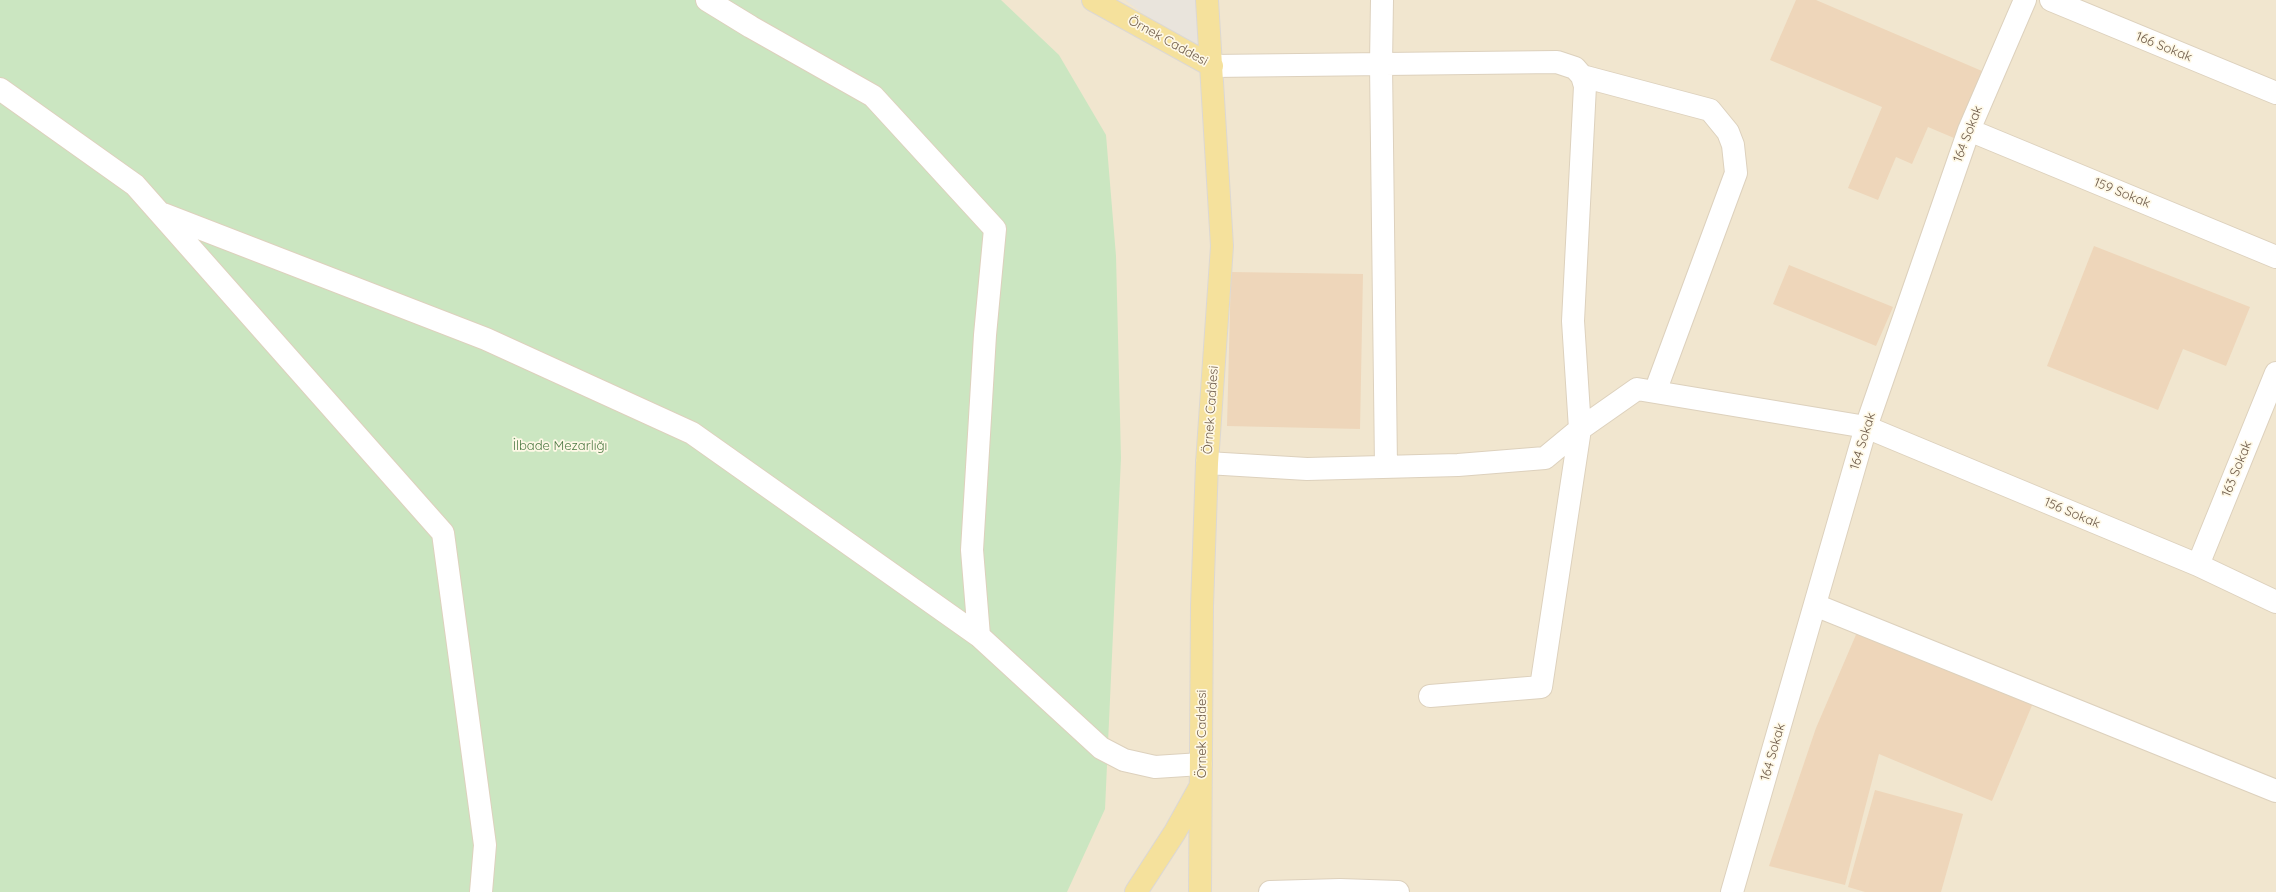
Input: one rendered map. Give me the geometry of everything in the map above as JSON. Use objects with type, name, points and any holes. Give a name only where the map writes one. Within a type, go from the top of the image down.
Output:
[{"type":"main road","name":"Örnek Caddesi","points":[[1093,0],[1212,66],[1222,246],[1207,463],[1202,606],[1200,892]]},
{"type":"main road","points":[[1207,0],[1212,66]]},
{"type":"main road","points":[[1136,892],[1175,832],[1201,774]]},
{"type":"street","points":[[707,0],[751,27],[873,96],[996,229],[985,335],[972,550],[979,636]]},
{"type":"street","points":[[1382,0],[1381,64],[1386,467]]},
{"type":"street","name":"164 Sokak","points":[[1732,892],[1866,427],[1969,130],[2025,0]]},
{"type":"street","name":"166 Sokak","points":[[2051,0],[2276,93]]},
{"type":"street","points":[[1212,66],[1557,62],[1575,68],[1582,76],[1585,86],[1573,321],[1580,428],[1541,687],[1430,696]]},
{"type":"street","points":[[1582,76],[1710,110],[1728,132],[1733,145],[1736,173],[1655,392]]},
{"type":"street","points":[[0,89],[135,185],[443,533],[485,845],[481,892]]},
{"type":"street","name":"159 Sokak","points":[[1969,130],[2276,257]]},
{"type":"street","points":[[159,212],[486,339],[692,433],[979,636],[1100,748],[1124,760],[1201,774]]},
{"type":"street","name":"163 Sokak","points":[[2198,566],[2276,374]]},
{"type":"street","name":"156 Sokak","points":[[1207,463],[1307,469],[1458,465],[1545,458],[1580,428],[1637,389],[1866,427],[2198,566],[2276,602]]},
{"type":"street","points":[[1815,605],[2276,791]]},
{"type":"street","points":[[1270,892],[1340,890],[1398,892]]},
{"type":"shaded area","points":[[0,0],[2276,0],[2276,892],[0,892]]},
{"type":"shaded area","points":[[1125,0],[1209,0],[1212,66]]},
{"type":"green space","name":"İlbade Mezarlığı","points":[[0,0],[1001,0],[1059,55],[1106,135],[1116,256],[1121,458],[1105,809],[1067,892],[0,892]]},
{"type":"building","points":[[1796,0],[1816,0],[1982,71],[1954,138],[1928,127],[1912,164],[1896,157],[1878,200],[1848,188],[1882,107],[1770,60]]},
{"type":"building","points":[[2094,246],[2250,307],[2226,366],[2183,349],[2158,410],[2047,366]]},
{"type":"building","points":[[1789,265],[1893,307],[1876,346],[1773,304]]},
{"type":"building","points":[[1231,272],[1363,274],[1360,429],[1227,426]]},
{"type":"building","points":[[1858,630],[2033,703],[1992,801],[1879,754],[1845,885],[1769,866],[1816,728]]},
{"type":"building","points":[[1875,790],[1963,814],[1941,892],[1865,892],[1848,887]]}]
